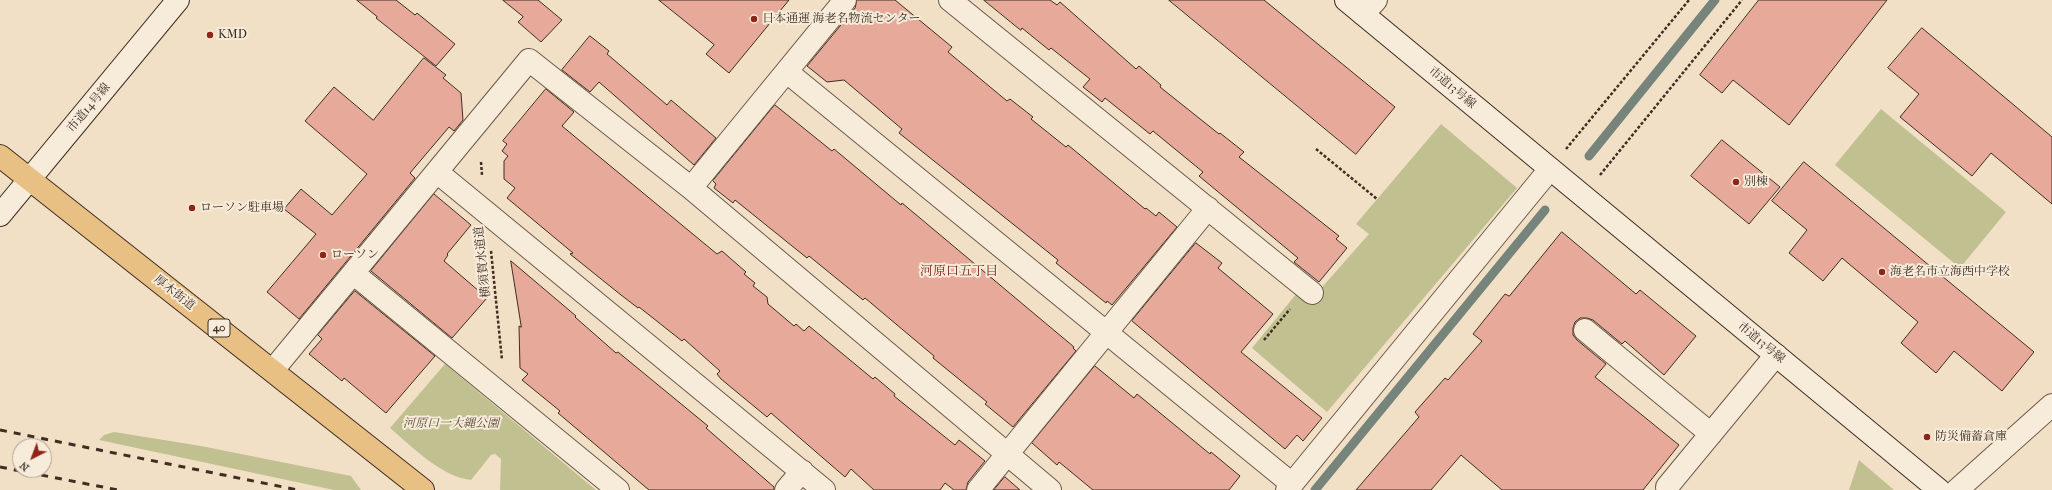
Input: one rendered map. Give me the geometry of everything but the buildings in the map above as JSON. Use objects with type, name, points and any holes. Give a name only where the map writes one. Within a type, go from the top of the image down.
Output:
[{"type":"main road","name":"厚木街道","points":[[0,156],[273,370],[423,490]]},
{"type":"street","name":"市道14号線","points":[[0,215],[178,0]]},
{"type":"street","points":[[691,188],[845,0]]},
{"type":"street","points":[[950,0],[1309,291]]},
{"type":"street","name":"市道13号線","points":[[1346,0],[1369,7],[1556,167],[1582,196],[1939,490]]},
{"type":"street","points":[[273,370],[529,60],[691,188],[1006,455],[1050,490]]},
{"type":"street","points":[[787,72],[1106,332],[1290,487],[1556,167]]},
{"type":"street","points":[[437,172],[824,490]]},
{"type":"street","points":[[978,490],[1208,208]]},
{"type":"street","points":[[353,273],[618,490]]},
{"type":"street","points":[[1585,330],[1711,434]]},
{"type":"street","points":[[1667,487],[1776,355]]},
{"type":"street","points":[[1958,490],[2052,404]]},
{"type":"street","points":[[786,490],[802,472]]},
{"type":"path","points":[[1556,167],[1689,0]]},
{"type":"path","points":[[1599,177],[1742,0]]},
{"type":"path","name":"横須賀水道道","points":[[477,124],[507,398]]},
{"type":"path","points":[[1316,149],[1377,199]]},
{"type":"path","points":[[1264,340],[1309,291]]},
{"type":"green space","points":[[1881,109],[2006,212],[1960,268],[1835,165]]},
{"type":"green space","points":[[1441,124],[1517,188],[1327,412],[1252,348],[1297,293],[1309,302],[1369,234],[1356,224]]},
{"type":"green space","name":"河原口一大縄公園","points":[[445,364],[596,490],[500,490],[501,459],[495,454],[491,455],[471,480],[460,478],[449,473],[417,452],[390,428]]},
{"type":"green space","points":[[114,432],[201,446],[351,476],[361,490],[334,490],[99,440],[104,435]]},
{"type":"green space","points":[[1859,460],[1894,490],[1849,490]]},
{"type":"waterway","points":[[1589,156],[1715,0]]},
{"type":"waterway","points":[[1315,490],[1545,210]]},
{"type":"railway","points":[[0,430],[298,490]]},
{"type":"railway","points":[[0,467],[118,490]]},
{"type":"place","name":"日本通運 海老名物流センター","points":[[754,19]]},
{"type":"place","name":"KMD","points":[[210,35]]},
{"type":"place","name":"別棟","points":[[1736,182]]},
{"type":"place","name":"ローソン駐車場","points":[[192,208]]},
{"type":"place","name":"ローソン","points":[[323,255]]},
{"type":"place","name":"海老名市立海西中学校","points":[[1882,272]]},
{"type":"place","name":"防災備蓄倉庫","points":[[1927,437]]},
{"type":"district","name":"河原口五丁目","points":[[959,272]]}]
